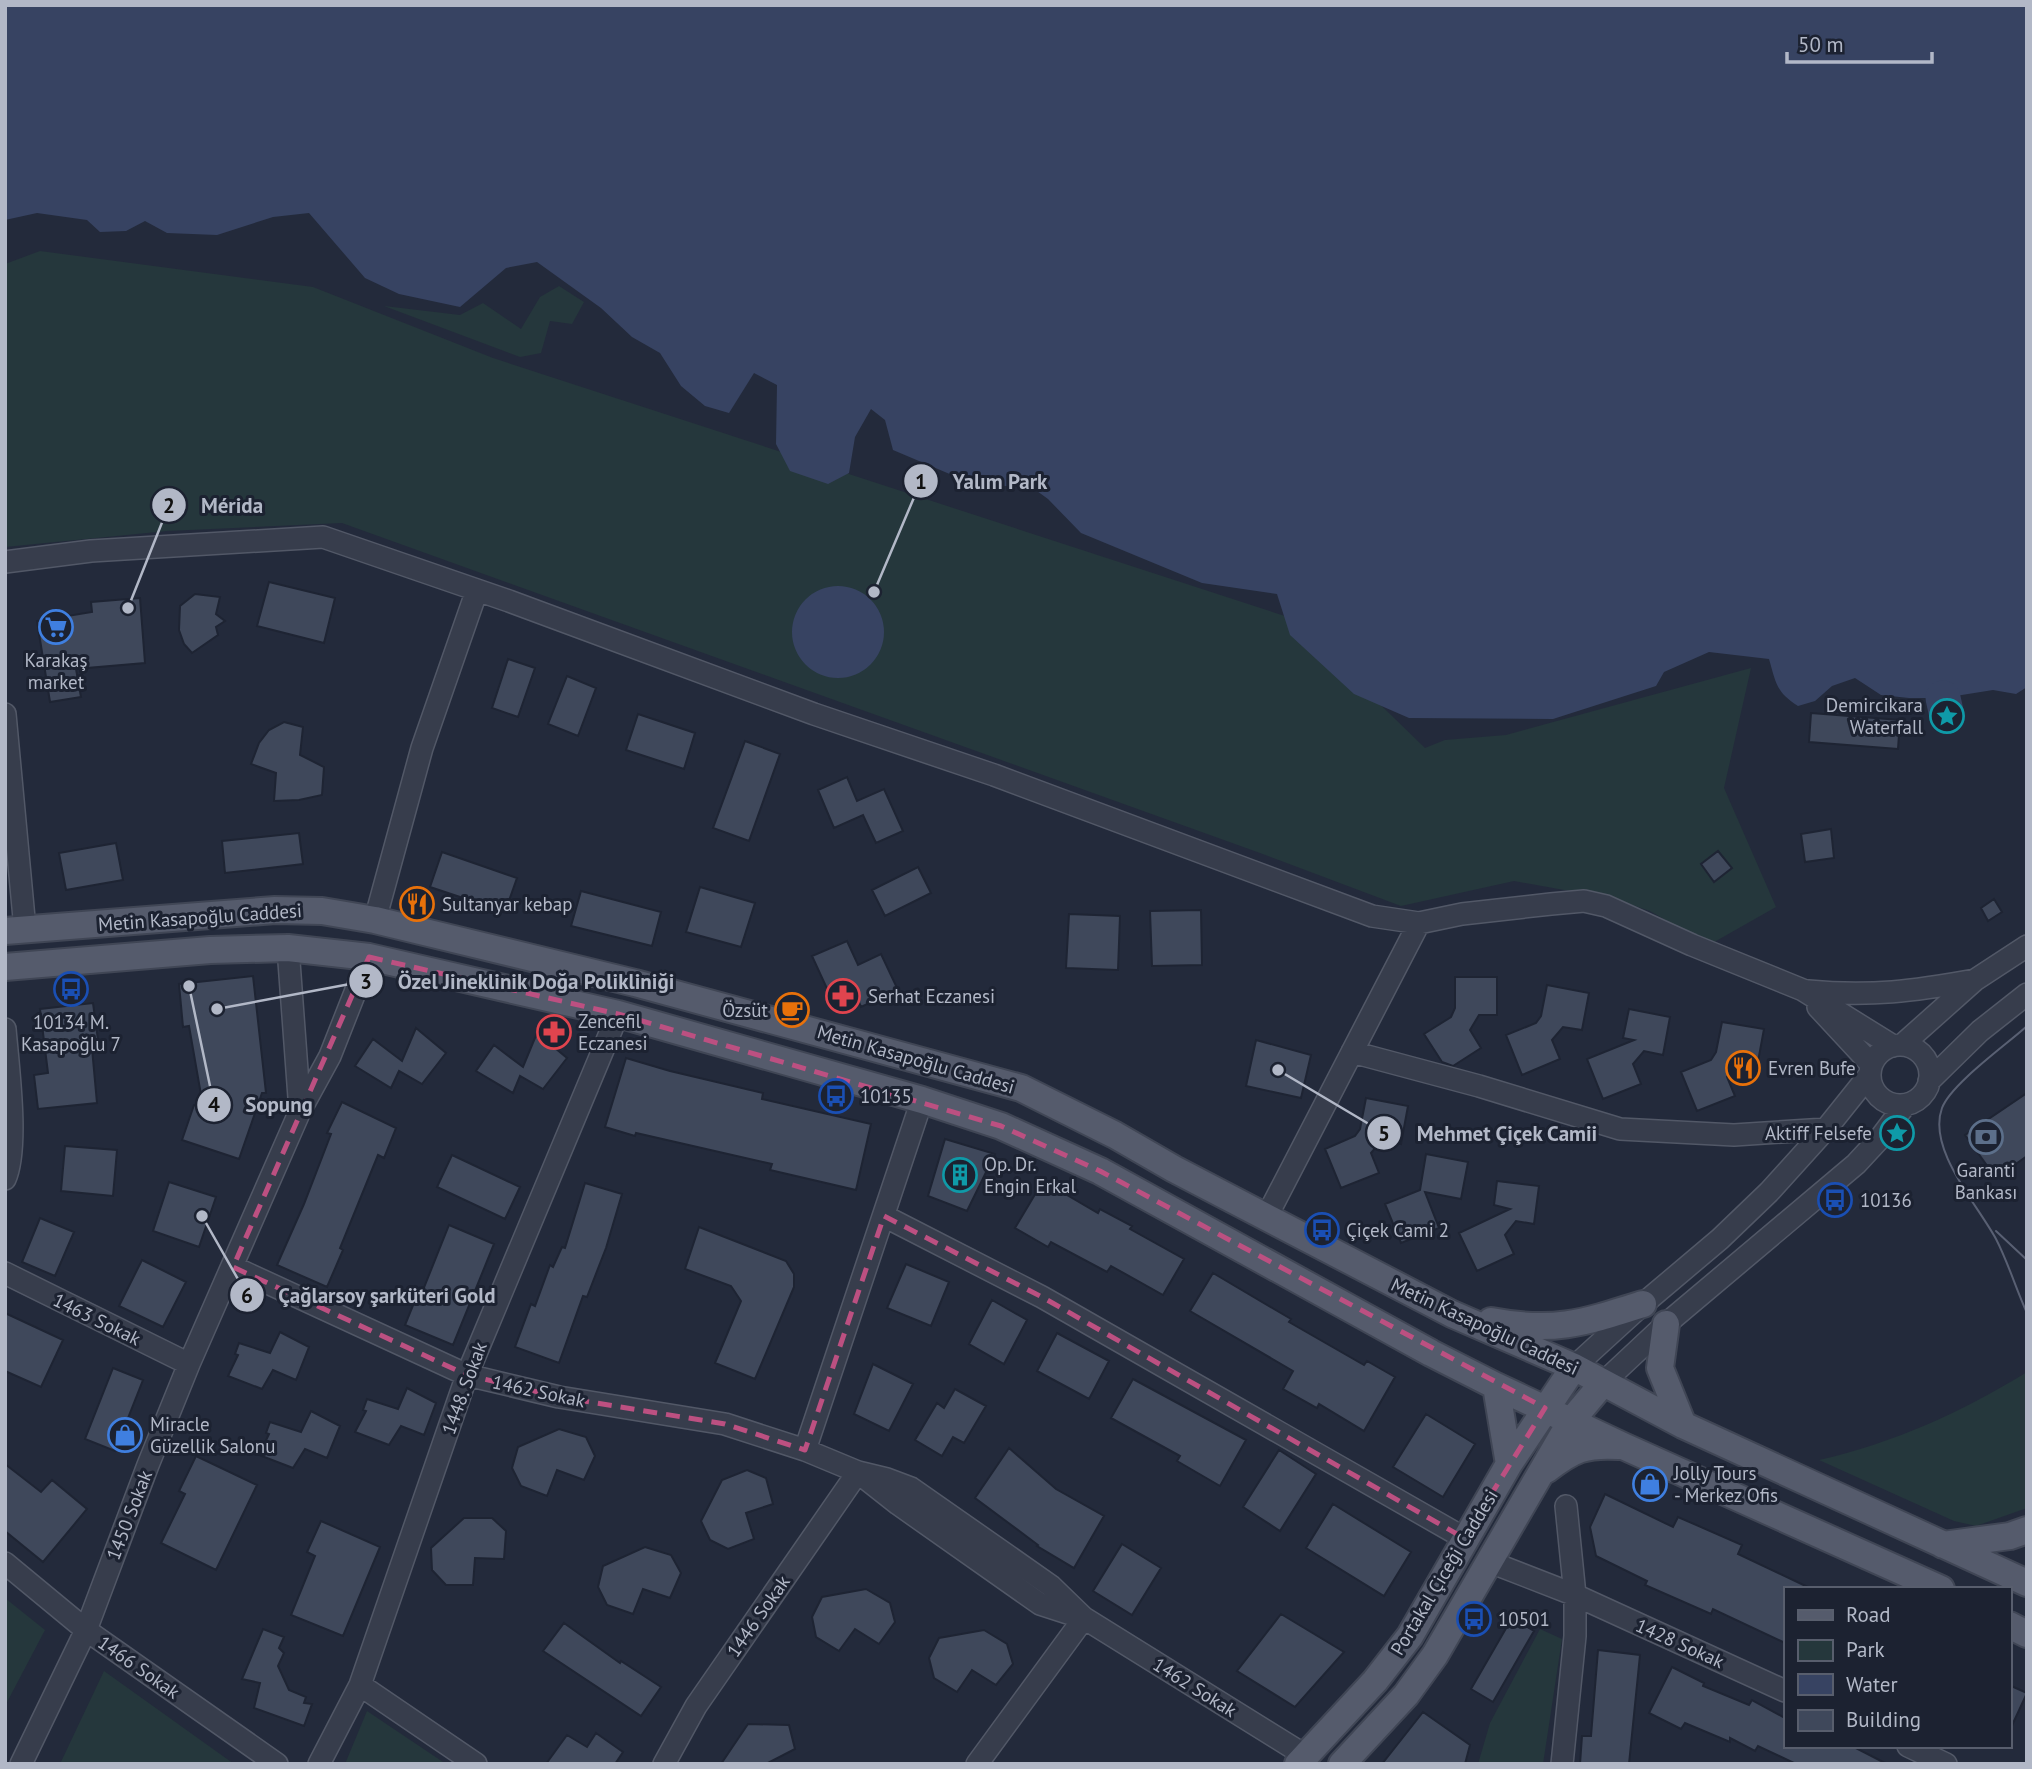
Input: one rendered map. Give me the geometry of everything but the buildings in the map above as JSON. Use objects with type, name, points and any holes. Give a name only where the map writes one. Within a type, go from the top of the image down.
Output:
[{"type":"main road","name":"Metin Kasapoğlu Caddesi","points":[[15,930],[275,909],[322,911],[375,920],[635,983],[1021,1088],[1452,1314],[1574,1367],[1683,1425],[2021,1583]]},
{"type":"main road","name":"Metin Kasapoğlu Caddesi","points":[[5,967],[209,950],[288,948],[369,957],[618,1014],[922,1100],[1001,1126],[1100,1171],[1496,1386],[1623,1446],[1943,1587]]},
{"type":"main road","points":[[1452,1314],[1517,1326],[1550,1327],[1582,1323],[1643,1304]]},
{"type":"main road","points":[[1666,1324],[1660,1368],[1683,1425]]},
{"type":"main road","name":"Portakal Çiceği Caddesi","points":[[1302,1760],[1375,1681],[1410,1636],[1509,1464],[1574,1367]]},
{"type":"main road","name":"Portakal Çiceği Caddesi","points":[[1342,1764],[1413,1685],[1435,1656],[1539,1475],[1604,1383]]},
{"type":"main road","points":[[1496,1386],[1509,1464]]},
{"type":"main road","points":[[1539,1475],[1568,1453],[1596,1445],[1623,1446]]},
{"type":"main road","points":[[1941,1545],[2010,1536],[2027,1530]]},
{"type":"main road","points":[[2011,1626],[2027,1634]]},
{"type":"street","points":[[5,562],[92,551],[323,537],[477,590],[814,714],[994,775],[1372,916],[1419,923],[1462,914],[1584,901],[1606,906],[1692,945],[1803,990],[1898,1045],[1917,1051],[1928,1065],[1929,1081]]},
{"type":"street","points":[[375,920],[422,748],[477,590]]},
{"type":"street","points":[[5,714],[15,930]]},
{"type":"street","points":[[1267,1216],[1419,923]]},
{"type":"street","points":[[1574,1367],[1720,1239],[1769,1192],[1826,1129],[1876,1057],[1898,1045],[1975,980],[2027,946]]},
{"type":"street","name":"1450 Sokak","points":[[288,948],[300,1111]]},
{"type":"street","name":"1450 Sokak","points":[[21,1764],[86,1630],[189,1364],[300,1111],[330,1056],[369,957]]},
{"type":"street","points":[[1803,990],[1848,995],[1888,994],[1975,980]]},
{"type":"street","points":[[1803,990],[1870,1069],[1874,1091],[1880,1098],[1888,1103],[1905,1105]]},
{"type":"street","points":[[1604,1383],[1666,1324],[1856,1164],[1905,1105],[1920,1096],[1929,1081],[1980,1031],[2027,994]]},
{"type":"street","name":"1448. Sokak","points":[[319,1764],[360,1685],[467,1375],[618,1014]]},
{"type":"street","points":[[5,1029],[11,1099],[10,1168],[5,1179]]},
{"type":"street","points":[[1352,1052],[1479,1086],[1620,1129],[1734,1135],[1826,1129]]},
{"type":"street","points":[[805,1451],[922,1100]]},
{"type":"street","points":[[884,1216],[1042,1297],[1464,1538]]},
{"type":"street","name":"1462 Sokak","points":[[233,1267],[467,1375],[559,1397],[725,1424],[858,1472],[898,1504],[1040,1604],[1084,1618],[1302,1760]]},
{"type":"street","name":"1463 Sokak","points":[[5,1273],[189,1364]]},
{"type":"street","name":"1446 Sokak","points":[[664,1764],[696,1706],[858,1472]]},
{"type":"street","points":[[1562,1764],[1575,1636],[1575,1595],[1566,1507]]},
{"type":"street","name":"1428 Sokak","points":[[1490,1562],[1575,1595],[1784,1690]]},
{"type":"street","name":"1466 Sokak","points":[[5,1563],[86,1630],[277,1764]]},
{"type":"street","points":[[977,1764],[1084,1618]]},
{"type":"street","points":[[360,1685],[476,1764]]},
{"type":"street","points":[[1912,1748],[1946,1764]]},
{"type":"highlighted area","points":[[369,957],[618,1014],[1001,1126],[1100,1171],[1545,1408],[1464,1538],[1042,1297],[884,1216],[805,1450],[725,1424],[559,1397],[467,1375],[233,1267]]},
{"type":"green space","points":[[40,251],[313,287],[493,358],[1291,618],[1425,748],[1445,740],[1506,735],[1751,668],[1724,788],[1776,907],[1709,945],[1650,911],[1614,899],[1514,881],[1401,906],[342,523],[167,531],[5,547],[5,264]]},
{"type":"green space","points":[[559,286],[584,302],[572,324],[550,321],[541,353],[520,357],[384,306],[460,315],[483,303],[521,329],[540,297]]},
{"type":"green space","points":[[2027,1372],[2027,1508],[1976,1526],[1954,1521],[1819,1460],[1874,1445],[1927,1425]]},
{"type":"green space","points":[[5,1598],[45,1630],[5,1706]]},
{"type":"green space","points":[[1540,1629],[1562,1639],[1543,1764],[1478,1764],[1490,1723]]},
{"type":"green space","points":[[104,1671],[234,1764],[60,1764]]},
{"type":"green space","points":[[367,1711],[446,1764],[345,1764]]},
{"type":"water","points":[[5,5],[2027,5],[2027,687],[2016,694],[1993,690],[1943,698],[1909,698],[1881,695],[1855,678],[1832,686],[1815,701],[1798,706],[1785,696],[1778,686],[1769,659],[1709,652],[1664,672],[1656,686],[1553,719],[1409,718],[1354,694],[1290,635],[1277,594],[1202,583],[1081,533],[1048,499],[1030,486],[978,486],[893,450],[885,420],[871,409],[855,437],[849,473],[828,484],[790,471],[776,444],[777,385],[754,373],[729,413],[705,406],[681,386],[660,353],[632,337],[601,308],[537,262],[506,268],[460,307],[399,294],[365,278],[309,213],[273,217],[217,235],[167,233],[145,221],[126,231],[100,232],[87,220],[37,213],[5,220]]},
{"type":"water","points":[[838,586],[855,590],[870,600],[880,615],[884,632],[880,649],[870,664],[855,674],[838,678],[821,674],[806,664],[796,649],[792,632],[796,615],[806,600],[821,590]]},
{"type":"waterway","points":[[1943,698],[1947,716]]},
{"type":"tram line","points":[[2027,1026],[1980,1065],[1947,1098],[1939,1124],[1947,1158],[1996,1239],[2027,1313]]},
{"type":"tram line","points":[[1996,1231],[2027,1260]]},
{"type":"place","name":"Yalım Park","points":[[874,592]]},
{"type":"place","name":"Mérida","points":[[128,608]]},
{"type":"place","name":"Karakaş market","points":[[56,627]]},
{"type":"place","name":"Demircikara Waterfall","points":[[1947,716]]},
{"type":"place","name":"Sultanyar kebap","points":[[417,904]]},
{"type":"place","name":"Sopung","points":[[189,986]]},
{"type":"place","name":"10134 M. Kasapoğlu 7","points":[[71,989]]},
{"type":"place","name":"Serhat Eczanesi","points":[[843,996]]},
{"type":"place","name":"Özel Jineklinik Doğa Polikliniği","points":[[217,1009]]},
{"type":"place","name":"Özsüt","points":[[792,1010]]},
{"type":"place","name":"Zencefil Eczanesi","points":[[554,1032]]},
{"type":"place","name":"Evren Bufe","points":[[1743,1068]]},
{"type":"place","name":"Mehmet Çiçek Camii","points":[[1278,1070]]},
{"type":"place","name":"10135","points":[[836,1096]]},
{"type":"place","name":"Aktiff Felsefe","points":[[1897,1133]]},
{"type":"place","name":"Garanti Bankası","points":[[1986,1137]]},
{"type":"place","name":"Op. Dr. Engin Erkal","points":[[960,1175]]},
{"type":"place","name":"10136","points":[[1835,1200]]},
{"type":"place","name":"Çağlarsoy şarküteri Gold","points":[[202,1216]]},
{"type":"place","name":"Çiçek Cami 2","points":[[1322,1230]]},
{"type":"place","name":"Miracle Güzellik Salonu","points":[[125,1435]]},
{"type":"place","name":"Jolly Tours - Merkez Ofis","points":[[1650,1484]]},
{"type":"place","name":"10501","points":[[1474,1619]]}]
